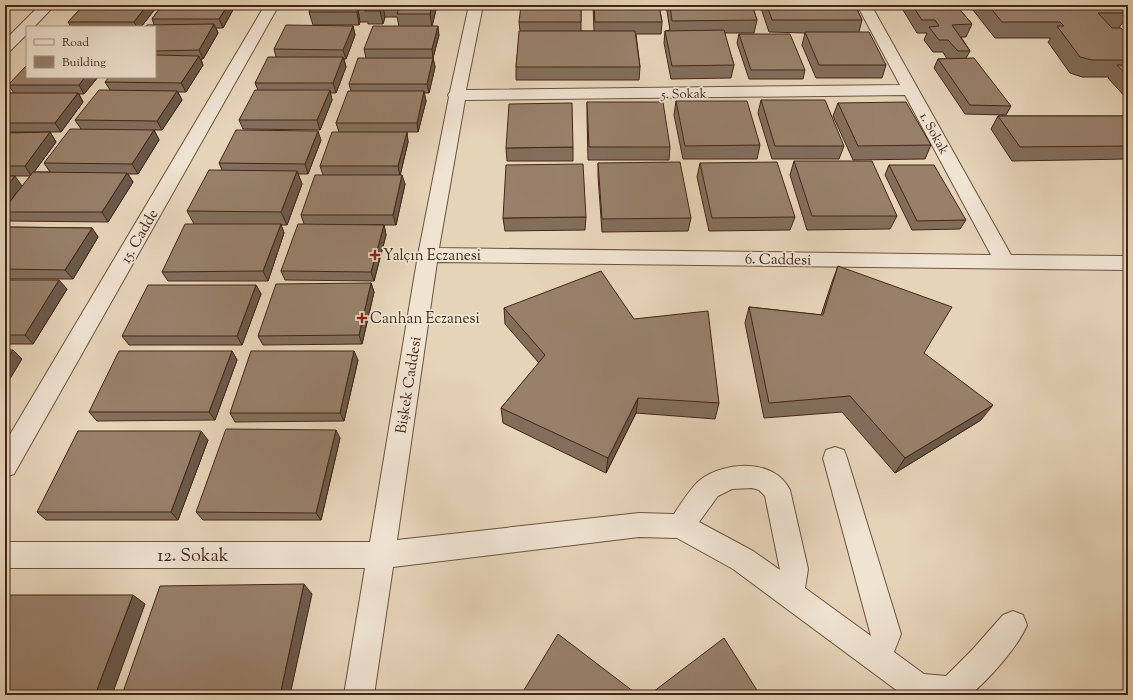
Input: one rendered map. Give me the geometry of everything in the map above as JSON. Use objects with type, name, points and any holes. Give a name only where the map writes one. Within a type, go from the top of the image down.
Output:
[{"type":"street","points":[[27,26],[48,5]]},
{"type":"street","name":"15. Cadde","points":[[5,466],[272,5]]},
{"type":"street","name":"Bişkek Caddesi","points":[[359,695],[428,255],[456,95],[476,5]]},
{"type":"street","name":"1. Sokak","points":[[864,5],[1005,262]]},
{"type":"street","points":[[5,48],[26,27]]},
{"type":"street","name":"5. Sokak","points":[[456,95],[911,90]]},
{"type":"street","name":"6. Caddesi","points":[[428,255],[1128,263]]},
{"type":"street","points":[[835,458],[886,634],[877,658]]},
{"type":"street","points":[[790,594],[794,569],[777,490],[767,481],[752,477],[729,478],[709,488],[680,526],[742,560],[917,687],[930,691],[942,692],[959,686],[1013,625]]},
{"type":"street","name":"12. Sokak","points":[[5,555],[382,555],[638,525],[680,526]]},
{"type":"building","points":[[84,5],[147,5],[134,22],[68,22]]},
{"type":"building","points":[[162,5],[228,5],[219,19],[152,19]]},
{"type":"building","points":[[313,5],[382,5],[380,11],[365,11],[366,9],[358,9],[357,12],[309,12]]},
{"type":"building","points":[[400,5],[432,5],[430,14],[397,14]]},
{"type":"building","points":[[521,5],[581,5],[581,22],[519,22]]},
{"type":"building","points":[[594,5],[659,5],[662,22],[595,22]]},
{"type":"building","points":[[670,5],[752,5],[757,20],[672,21]]},
{"type":"building","points":[[767,5],[855,5],[862,20],[772,20]]},
{"type":"building","points":[[912,5],[956,5],[972,24],[952,25],[970,51],[958,51],[948,40],[939,40],[929,27],[939,26],[935,20],[922,20]]},
{"type":"building","points":[[988,5],[1120,5],[1128,13],[1098,13],[1112,28],[1121,28],[1128,36],[1128,60],[1092,60],[1080,57],[1057,26],[1064,26],[1060,22],[1002,22]]},
{"type":"building","points":[[214,24],[199,50],[156,51],[156,26],[146,26]]},
{"type":"building","points":[[286,25],[353,26],[343,50],[274,49]]},
{"type":"building","points":[[373,26],[438,26],[432,49],[364,49]]},
{"type":"building","points":[[724,30],[734,65],[672,66],[665,31]]},
{"type":"building","points":[[519,31],[635,31],[640,67],[516,67]]},
{"type":"building","points":[[805,32],[869,32],[886,65],[819,65]]},
{"type":"building","points":[[739,34],[790,34],[805,70],[751,70]]},
{"type":"building","points":[[156,55],[199,56],[181,83],[105,82],[108,78],[156,78]]},
{"type":"building","points":[[268,57],[343,57],[333,83],[255,83]]},
{"type":"building","points":[[358,58],[433,58],[427,84],[349,84]]},
{"type":"building","points":[[974,58],[1011,106],[970,105],[938,59]]},
{"type":"building","points":[[1117,65],[1128,65],[1128,77]]},
{"type":"building","points":[[26,66],[26,78],[84,78],[79,85],[8,85]]},
{"type":"building","points":[[99,90],[177,91],[157,121],[75,120]]},
{"type":"building","points":[[255,90],[330,90],[317,120],[239,120]]},
{"type":"building","points":[[348,91],[424,91],[417,123],[336,123]]},
{"type":"building","points":[[5,93],[78,93],[55,123],[5,123]]},
{"type":"building","points":[[761,100],[825,100],[844,146],[775,146]]},
{"type":"building","points":[[676,101],[747,101],[760,145],[685,146]]},
{"type":"building","points":[[587,102],[663,102],[670,147],[589,147]]},
{"type":"building","points":[[906,102],[931,145],[858,146],[838,103]]},
{"type":"building","points":[[572,103],[573,147],[506,148],[509,104]]},
{"type":"building","points":[[998,116],[1128,116],[1128,146],[1020,147]]},
{"type":"building","points":[[70,129],[154,130],[132,164],[44,163]]},
{"type":"building","points":[[236,130],[318,131],[305,164],[219,163]]},
{"type":"building","points":[[50,132],[25,166],[5,166],[5,133]]},
{"type":"building","points":[[332,132],[407,132],[398,166],[320,166]]},
{"type":"building","points":[[794,161],[872,161],[897,216],[812,216]]},
{"type":"building","points":[[680,162],[691,218],[602,219],[598,163]]},
{"type":"building","points":[[777,162],[795,217],[712,218],[700,163]]},
{"type":"building","points":[[583,164],[586,217],[503,218],[506,165]]},
{"type":"building","points":[[889,165],[934,165],[966,220],[917,221]]},
{"type":"building","points":[[209,170],[297,171],[281,212],[187,211]]},
{"type":"building","points":[[33,172],[127,173],[102,212],[5,212],[5,208]]},
{"type":"building","points":[[315,175],[402,175],[393,215],[301,215]]},
{"type":"building","points":[[5,176],[15,176],[5,188]]},
{"type":"building","points":[[185,224],[281,224],[263,271],[162,272]]},
{"type":"building","points":[[298,224],[384,225],[371,272],[281,271]]},
{"type":"building","points":[[5,227],[92,228],[65,270],[5,269]]},
{"type":"building","points":[[838,266],[952,307],[924,353],[993,405],[905,458],[850,396],[769,403],[749,307],[823,315]]},
{"type":"building","points":[[601,271],[634,319],[708,311],[719,403],[638,398],[608,458],[501,408],[545,355],[504,308]]},
{"type":"building","points":[[5,280],[59,280],[25,335],[5,335]]},
{"type":"building","points":[[371,283],[359,335],[258,336],[276,284]]},
{"type":"building","points":[[148,285],[256,285],[237,336],[122,336]]},
{"type":"building","points":[[5,350],[13,350],[5,363]]},
{"type":"building","points":[[119,351],[232,351],[209,412],[89,412]]},
{"type":"building","points":[[251,351],[354,351],[340,413],[230,413]]},
{"type":"building","points":[[226,429],[336,430],[316,513],[196,512]]},
{"type":"building","points":[[78,431],[201,431],[171,512],[37,512]]},
{"type":"building","points":[[304,584],[280,695],[122,695],[160,586]]},
{"type":"building","points":[[5,595],[133,595],[95,695],[5,695]]},
{"type":"building","points":[[558,634],[638,695],[521,695]]},
{"type":"building","points":[[724,638],[760,695],[649,695]]},
{"type":"place","name":"Yalçın Eczanesi","points":[[375,255]]},
{"type":"place","name":"Canhan Eczanesi","points":[[362,318]]}]
